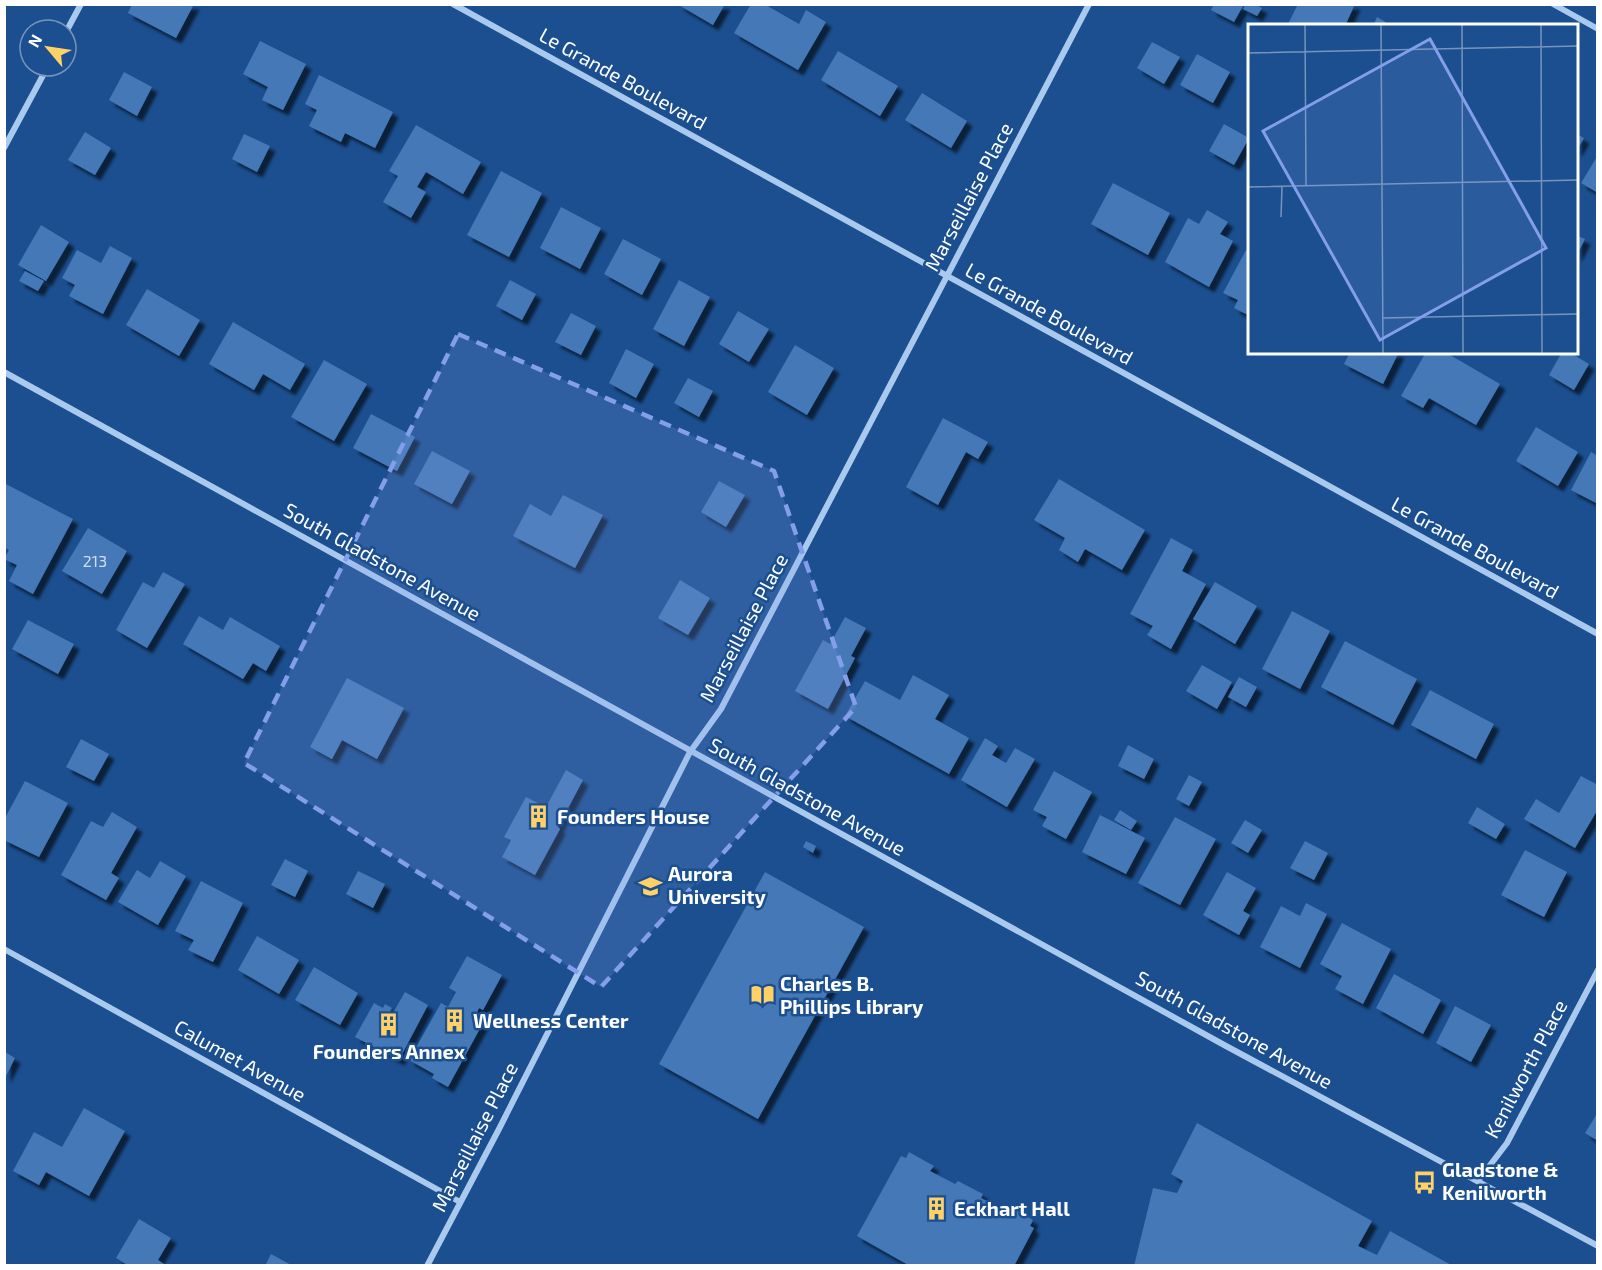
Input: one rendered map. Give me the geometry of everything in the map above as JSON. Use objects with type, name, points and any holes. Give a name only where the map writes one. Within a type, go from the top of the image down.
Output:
[{"type":"street","points":[[74,18],[81,4]]},
{"type":"street","name":"Le Grande Boulevard","points":[[453,4],[1598,634]]},
{"type":"street","name":"Marseillaise Place","points":[[427,1266],[690,752],[721,709],[1089,4]]},
{"type":"street","points":[[1553,4],[1598,29]]},
{"type":"street","points":[[4,148],[42,78]]},
{"type":"street","name":"South Gladstone Avenue","points":[[4,372],[690,752],[1598,1246]]},
{"type":"street","name":"Calumet Avenue","points":[[4,949],[460,1202]]},
{"type":"street","name":"Kenilworth Place","points":[[1478,1181],[1507,1143],[1598,970]]},
{"type":"highlighted area","points":[[458,334],[774,471],[856,707],[601,987],[244,763]]},
{"type":"building","points":[[132,4],[194,4],[176,38],[128,13]]},
{"type":"building","points":[[677,4],[725,4],[713,25]]},
{"type":"building","points":[[751,4],[764,4],[799,24],[806,10],[826,22],[798,70],[734,33]]},
{"type":"building","points":[[1214,4],[1244,4],[1234,22],[1211,10]]},
{"type":"building","points":[[1246,4],[1254,4],[1262,8],[1257,16],[1243,9]]},
{"type":"building","points":[[1298,4],[1355,4],[1346,24],[1288,24]]},
{"type":"building","points":[[1377,17],[1389,24],[1374,24]]},
{"type":"building","points":[[260,41],[306,64],[283,110],[262,100],[268,87],[243,74]]},
{"type":"building","points":[[1152,42],[1180,57],[1164,84],[1137,68]]},
{"type":"building","points":[[838,51],[898,86],[880,116],[821,80]]},
{"type":"building","points":[[1197,54],[1230,72],[1213,103],[1180,85]]},
{"type":"building","points":[[124,72],[152,87],[137,116],[109,100]]},
{"type":"building","points":[[319,75],[393,112],[375,148],[345,133],[341,142],[309,126],[317,110],[305,104]]},
{"type":"building","points":[[922,93],[967,121],[951,148],[905,120]]},
{"type":"building","points":[[1224,124],[1248,137],[1234,165],[1209,151]]},
{"type":"building","points":[[416,125],[481,162],[463,194],[426,172],[417,187],[426,192],[411,218],[383,202],[398,176],[389,171]]},
{"type":"building","points":[[85,132],[111,148],[95,175],[68,160]]},
{"type":"building","points":[[244,134],[270,146],[257,172],[232,159]]},
{"type":"building","points":[[1578,135],[1584,138],[1578,148]]},
{"type":"building","points":[[1598,155],[1598,193],[1581,183]]},
{"type":"building","points":[[501,171],[542,193],[509,257],[467,235]]},
{"type":"building","points":[[1113,183],[1170,213],[1148,255],[1091,224]]},
{"type":"building","points":[[561,207],[601,228],[580,269],[540,248]]},
{"type":"building","points":[[1207,210],[1228,222],[1220,234],[1233,241],[1209,287],[1165,262],[1188,218],[1199,224]]},
{"type":"building","points":[[41,225],[69,242],[46,281],[18,265]]},
{"type":"building","points":[[1578,236],[1585,239],[1578,253]]},
{"type":"building","points":[[623,239],[661,259],[642,295],[604,274]]},
{"type":"building","points":[[110,246],[132,258],[103,314],[69,296],[75,285],[62,278],[77,250],[101,263]]},
{"type":"building","points":[[1246,250],[1248,251],[1248,315],[1234,308],[1238,300],[1223,293]]},
{"type":"building","points":[[25,271],[44,281],[38,291],[19,281]]},
{"type":"building","points":[[510,280],[536,294],[522,320],[496,306]]},
{"type":"building","points":[[679,280],[710,297],[684,346],[653,329]]},
{"type":"building","points":[[147,289],[200,320],[179,356],[126,325]]},
{"type":"building","points":[[738,311],[769,329],[749,362],[719,344]]},
{"type":"building","points":[[571,313],[596,326],[581,355],[555,342]]},
{"type":"building","points":[[233,322],[305,364],[290,390],[263,374],[254,390],[209,364]]},
{"type":"building","points":[[795,345],[834,368],[807,415],[768,392]]},
{"type":"building","points":[[626,349],[654,364],[636,398],[609,383]]},
{"type":"building","points":[[1349,354],[1398,354],[1383,384],[1344,364]]},
{"type":"building","points":[[1425,354],[1448,354],[1500,384],[1476,425],[1429,398],[1423,408],[1401,396]]},
{"type":"building","points":[[1561,354],[1572,354],[1589,364],[1574,390],[1549,375]]},
{"type":"building","points":[[324,360],[367,384],[334,441],[291,417]]},
{"type":"building","points":[[688,378],[713,391],[699,417],[674,403]]},
{"type":"building","points":[[371,414],[415,437],[397,471],[353,448]]},
{"type":"building","points":[[943,418],[988,442],[978,459],[966,452],[938,505],[906,487]]},
{"type":"building","points":[[1536,427],[1578,452],[1558,486],[1516,461]]},
{"type":"building","points":[[432,451],[470,471],[452,504],[414,484]]},
{"type":"building","points":[[1591,452],[1598,456],[1598,504],[1571,490]]},
{"type":"building","points":[[1059,479],[1145,530],[1122,570],[1085,549],[1078,562],[1059,550],[1065,538],[1034,520]]},
{"type":"building","points":[[719,481],[745,495],[726,527],[701,512]]},
{"type":"building","points":[[4,483],[73,519],[33,594],[9,581],[17,565],[4,559],[9,550],[4,547]]},
{"type":"building","points":[[563,495],[603,515],[575,568],[513,536],[530,504],[551,516]]},
{"type":"building","points":[[88,528],[127,551],[102,594],[62,571]]},
{"type":"building","points":[[1171,538],[1193,550],[1182,571],[1206,584],[1171,649],[1147,635],[1153,626],[1130,614]]},
{"type":"building","points":[[163,572],[185,584],[147,648],[116,630],[143,582],[154,588]]},
{"type":"building","points":[[680,580],[710,598],[688,635],[658,618]]},
{"type":"building","points":[[1215,582],[1257,606],[1235,644],[1193,619]]},
{"type":"building","points":[[1292,611],[1330,631],[1300,689],[1262,669]]},
{"type":"building","points":[[199,616],[223,630],[230,617],[280,646],[266,671],[253,663],[243,679],[183,644]]},
{"type":"building","points":[[845,617],[866,628],[851,656],[855,658],[828,709],[795,691],[823,640],[830,644]]},
{"type":"building","points":[[28,620],[74,644],[58,674],[12,649]]},
{"type":"building","points":[[1345,641],[1417,679],[1393,725],[1321,687]]},
{"type":"building","points":[[1202,665],[1232,682],[1217,709],[1186,691]]},
{"type":"building","points":[[913,675],[949,695],[935,719],[969,738],[949,774],[845,716],[865,681],[900,700]]},
{"type":"building","points":[[1239,677],[1257,687],[1246,707],[1228,697]]},
{"type":"building","points":[[347,678],[404,708],[377,759],[342,740],[332,759],[310,747]]},
{"type":"building","points":[[1430,690],[1494,724],[1476,759],[1411,725]]},
{"type":"building","points":[[985,738],[998,746],[992,755],[1006,763],[1015,748],[1035,759],[1007,807],[961,780]]},
{"type":"building","points":[[81,739],[109,754],[94,781],[66,767]]},
{"type":"building","points":[[1128,745],[1154,759],[1144,779],[1118,766]]},
{"type":"building","name":"Founders House","points":[[566,770],[583,780],[535,875],[502,857],[511,840],[504,837],[526,797],[546,807]]},
{"type":"building","points":[[1054,771],[1092,792],[1066,839],[1042,826],[1047,817],[1033,810]]},
{"type":"building","points":[[1189,775],[1202,782],[1189,806],[1176,799]]},
{"type":"building","points":[[1581,776],[1598,785],[1598,809],[1575,848],[1524,819],[1536,799],[1559,813]]},
{"type":"building","points":[[25,781],[68,803],[39,857],[4,840],[4,820]]},
{"type":"building","points":[[1477,807],[1505,824],[1496,839],[1468,823]]},
{"type":"building","points":[[1120,810],[1137,821],[1131,830],[1114,820]]},
{"type":"building","points":[[112,812],[137,827],[111,873],[119,878],[106,900],[61,875],[91,821],[103,827]]},
{"type":"building","points":[[1100,815],[1145,838],[1126,874],[1082,852]]},
{"type":"building","points":[[1175,817],[1216,839],[1180,905],[1138,883]]},
{"type":"building","points":[[1245,820],[1262,830],[1248,853],[1231,843]]},
{"type":"building","points":[[806,841],[816,846],[813,853],[803,847]]},
{"type":"building","points":[[1305,841],[1328,853],[1314,880],[1290,868]]},
{"type":"building","points":[[1525,850],[1567,872],[1544,917],[1501,895]]},
{"type":"building","points":[[285,859],[308,871],[295,897],[271,885]]},
{"type":"building","points":[[160,861],[186,876],[158,925],[118,902],[137,870],[150,878]]},
{"type":"building","points":[[358,871],[385,884],[373,908],[346,894]]},
{"type":"building","name":"Charles B. Phillips Library","points":[[765,872],[864,927],[758,1119],[659,1064]]},
{"type":"building","points":[[1227,872],[1256,888],[1243,911],[1250,915],[1239,935],[1203,915]]},
{"type":"building","points":[[201,881],[243,903],[213,962],[188,950],[194,940],[175,931]]},
{"type":"building","points":[[1306,903],[1327,914],[1300,968],[1260,947],[1281,906],[1300,916]]},
{"type":"building","points":[[1342,923],[1391,949],[1363,1004],[1335,989],[1342,976],[1320,964]]},
{"type":"building","points":[[257,936],[299,960],[279,994],[238,970]]},
{"type":"building","name":"Wellness Center","points":[[467,956],[502,975],[483,1010],[479,1008],[474,1018],[483,1023],[448,1087],[432,1078],[434,1074],[409,1060],[441,1003],[448,1007],[456,992],[449,988]]},
{"type":"building","points":[[314,967],[358,993],[340,1025],[295,1000]]},
{"type":"building","points":[[1394,974],[1441,1000],[1423,1034],[1376,1008]]},
{"type":"building","name":"Founders Annex","points":[[405,992],[428,1005],[399,1060],[355,1037],[374,1003],[383,1008],[385,1004],[392,1008],[390,1011],[393,1013]]},
{"type":"building","points":[[1455,1006],[1491,1025],[1471,1062],[1436,1043]]},
{"type":"building","points":[[5,1052],[15,1058],[5,1078]]},
{"type":"building","points":[[84,1108],[125,1131],[89,1196],[46,1172],[39,1185],[13,1171],[34,1132],[62,1147]]},
{"type":"building","points":[[1598,1112],[1598,1141],[1585,1133]]},
{"type":"building","points":[[1197,1123],[1372,1221],[1358,1246],[1377,1255],[1390,1231],[1453,1266],[1134,1266],[1153,1188],[1177,1193],[1183,1181],[1171,1174]]},
{"type":"building","name":"Eckhart Hall","points":[[909,1152],[934,1166],[930,1171],[955,1184],[958,1181],[983,1194],[981,1198],[1006,1211],[1009,1206],[1033,1220],[1030,1226],[1034,1228],[1014,1266],[910,1266],[857,1236],[901,1156],[906,1158]]},
{"type":"building","points":[[139,1219],[171,1238],[158,1260],[167,1266],[129,1266],[116,1258]]},
{"type":"building","points":[[271,1254],[293,1266],[265,1266]]},
{"type":"place","name":"Founders House","points":[[539,817]]},
{"type":"place","name":"Aurora University","points":[[650,886]]},
{"type":"place","name":"Charles B. Phillips Library","points":[[762,995]]},
{"type":"place","name":"Wellness Center","points":[[455,1021]]},
{"type":"place","name":"Founders Annex","points":[[389,1025]]},
{"type":"place","name":"Gladstone & Kenilworth","points":[[1424,1182]]},
{"type":"place","name":"Eckhart Hall","points":[[936,1209]]}]
